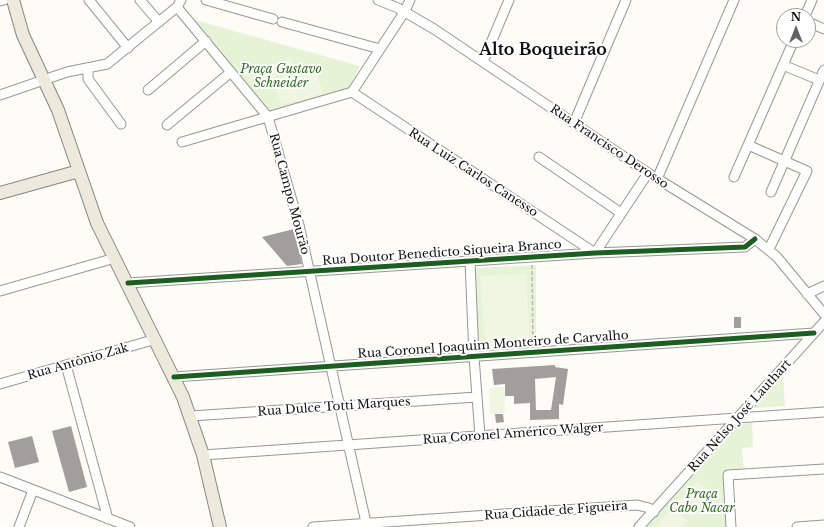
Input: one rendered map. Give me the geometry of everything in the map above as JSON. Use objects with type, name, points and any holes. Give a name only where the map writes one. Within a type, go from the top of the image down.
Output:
[{"type":"main road","points":[[13,0],[23,35],[60,115],[95,218],[156,339],[191,416],[203,455],[220,527]]},
{"type":"main road","points":[[0,193],[79,171]]},
{"type":"street","points":[[0,1],[4,0]]},
{"type":"street","points":[[88,0],[128,48]]},
{"type":"street","points":[[140,0],[159,22]]},
{"type":"street","points":[[206,0],[380,49]]},
{"type":"street","name":"Rua Francisco Derosso","points":[[378,0],[405,11],[434,29],[657,179],[755,239],[784,265],[824,314]]},
{"type":"street","points":[[182,142],[352,92],[405,11],[410,0]]},
{"type":"street","points":[[483,62],[510,0]]},
{"type":"street","points":[[574,123],[626,0]]},
{"type":"street","points":[[657,179],[734,0]]},
{"type":"street","points":[[0,94],[45,81],[67,72],[107,64],[159,22],[179,3]]},
{"type":"street","name":"Rua Campo Mourão","points":[[179,3],[206,41],[268,117],[299,225],[367,525]]},
{"type":"street","points":[[148,90],[206,41]]},
{"type":"street","points":[[734,177],[790,48]]},
{"type":"street","points":[[783,65],[819,80]]},
{"type":"street","points":[[88,69],[88,79],[121,124]]},
{"type":"street","points":[[771,192],[824,70]]},
{"type":"street","points":[[167,125],[231,72]]},
{"type":"street","name":"Rua Luiz Carlos Canesso","points":[[352,92],[595,253]]},
{"type":"street","points":[[748,145],[807,171],[769,250]]},
{"type":"street","points":[[539,157],[621,214]]},
{"type":"street","points":[[595,253],[648,173]]},
{"type":"street","name":"Rua Doutor Benedicto Siqueira Branco","points":[[128,284],[595,253],[745,247],[755,239]]},
{"type":"street","points":[[0,291],[115,258]]},
{"type":"street","points":[[470,261],[474,357],[480,436]]},
{"type":"street","points":[[807,294],[824,286]]},
{"type":"street","name":"Rua Nelso José Lauthart","points":[[639,527],[824,322]]},
{"type":"street","name":"Rua Coronel Joaquim Monteiro de Carvalho","points":[[174,378],[814,333]]},
{"type":"street","name":"Rua Antônio Zak","points":[[0,384],[156,339]]},
{"type":"street","points":[[66,365],[108,518]]},
{"type":"street","name":"Rua Dulce Totti Marques","points":[[191,416],[477,397]]},
{"type":"street","name":"Rua Coronel Américo Walger","points":[[203,455],[824,412]]},
{"type":"street","points":[[731,527],[728,475],[824,469]]},
{"type":"street","points":[[0,477],[130,527]]},
{"type":"street","points":[[19,527],[33,490]]},
{"type":"street","name":"Rua Cidade de Figueira","points":[[313,527],[367,525],[637,505],[649,508],[654,512]]},
{"type":"street","points":[[797,527],[824,525]]},
{"type":"path","points":[[532,257],[533,353]]},
{"type":"green space","name":"Praça Gustavo Schneider","points":[[195,20],[360,66],[348,89],[270,111]]},
{"type":"green space","points":[[291,59],[295,70],[272,77],[269,66]]},
{"type":"green space","points":[[315,68],[323,93],[281,105],[273,80]]},
{"type":"green space","points":[[536,265],[536,350],[479,353],[475,268]]},
{"type":"green space","points":[[526,274],[530,343],[485,346],[480,276]]},
{"type":"green space","points":[[783,374],[785,406],[752,408]]},
{"type":"green space","points":[[504,387],[505,413],[490,414],[489,388]]},
{"type":"green space","name":"Praça Cabo Nacar","points":[[752,423],[753,447],[742,448],[744,472],[725,473],[727,527],[646,527],[740,424]]},
{"type":"green space","points":[[698,481],[713,494],[692,517],[677,503]]},
{"type":"green space","points":[[673,507],[688,521],[683,527],[655,527]]},
{"type":"building","points":[[294,229],[302,264],[287,266],[262,237]]},
{"type":"building","points":[[734,317],[741,317],[741,328],[734,328]]},
{"type":"building","points":[[555,365],[555,367],[568,369],[563,405],[559,404],[559,419],[530,420],[530,403],[514,404],[514,396],[505,396],[505,384],[494,385],[492,369]],"holes":[[[556,377],[551,410],[536,410],[535,379]]]},
{"type":"building","points":[[495,414],[503,414],[504,422],[496,423]]},
{"type":"building","points":[[71,426],[87,487],[69,492],[52,431]]},
{"type":"building","points":[[32,436],[39,462],[15,468],[8,442]]},
{"type":"cycle path","points":[[128,283],[595,253],[745,247],[755,239]]},
{"type":"cycle path","points":[[174,377],[814,333]]},
{"type":"district","name":"Alto Boqueirão","points":[[543,50]]}]
